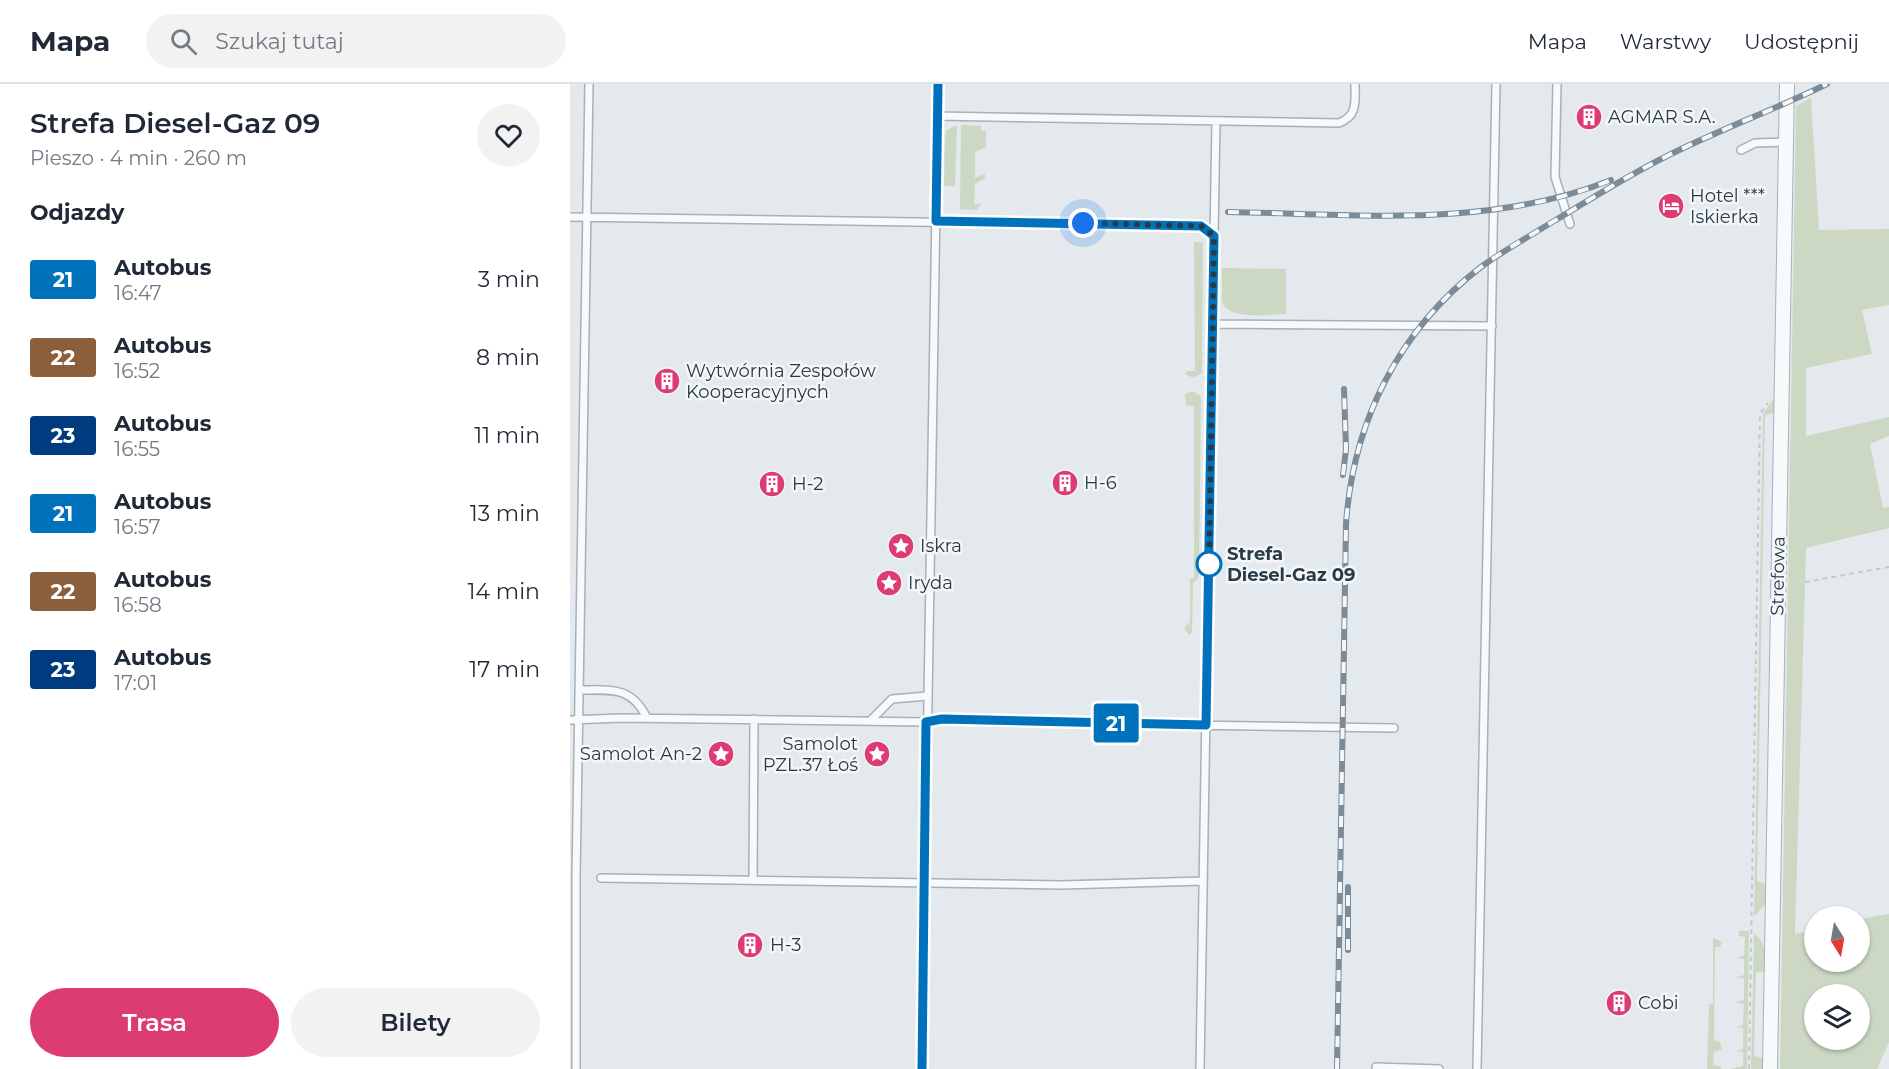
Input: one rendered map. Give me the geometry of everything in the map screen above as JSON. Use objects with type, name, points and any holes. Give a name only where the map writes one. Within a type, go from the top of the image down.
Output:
[{"type":"street","name":"Strefowa","points":[[1770,1069],[1787,84]]},
{"type":"lane","points":[[576,1069],[589,84]]},
{"type":"lane","points":[[922,1069],[938,84]]},
{"type":"lane","points":[[937,116],[1339,123],[1348,120],[1354,112],[1355,84]]},
{"type":"lane","points":[[1477,1069],[1496,84]]},
{"type":"lane","points":[[1557,84],[1555,177],[1570,224]]},
{"type":"lane","points":[[1200,1069],[1216,121]]},
{"type":"lane","points":[[1741,150],[1755,143],[1786,142]]},
{"type":"lane","points":[[570,218],[1201,226],[1214,236]]},
{"type":"lane","points":[[1214,324],[1492,326]]},
{"type":"lane","points":[[580,690],[623,692],[633,698],[647,718]]},
{"type":"lane","points":[[870,721],[892,699],[927,696]]},
{"type":"lane","points":[[570,702],[580,702]]},
{"type":"lane","points":[[570,720],[647,718],[926,722],[942,719],[1394,728]]},
{"type":"lane","points":[[753,880],[754,719]]},
{"type":"lane","points":[[601,878],[1062,885],[1203,881]]},
{"type":"lane","points":[[1376,1067],[1439,1069]]},
{"type":"path","points":[[1749,1069],[1760,414],[1772,397]]},
{"type":"path","points":[[1805,582],[1889,567]]},
{"type":"green space","points":[[1811,98],[1819,230],[1889,229],[1889,305],[1862,310],[1872,354],[1806,368],[1806,436],[1889,417],[1889,436],[1870,444],[1883,508],[1889,507],[1889,528],[1806,548],[1795,934],[1804,932],[1804,972],[1870,972],[1870,917],[1889,914],[1889,1042],[1877,1069],[1780,1069],[1796,106]]},
{"type":"green space","points":[[957,125],[955,186],[944,186],[945,135],[947,130]]},
{"type":"green space","points":[[961,125],[981,126],[981,131],[986,131],[986,147],[975,152],[975,178],[985,174],[985,178],[975,184],[974,204],[981,204],[977,210],[960,209]]},
{"type":"green space","points":[[1194,242],[1203,242],[1203,250],[1202,373],[1193,378],[1185,374],[1187,371],[1195,371]]},
{"type":"green space","points":[[1222,268],[1286,269],[1286,314],[1251,315],[1227,309],[1222,303]]},
{"type":"green space","points":[[1192,391],[1201,396],[1199,577],[1193,583],[1192,633],[1189,635],[1184,628],[1190,622],[1190,579],[1194,578],[1194,407],[1186,405],[1185,394]]},
{"type":"green space","points":[[1774,398],[1774,413],[1765,415],[1757,881],[1766,884],[1765,904],[1754,917],[1763,414]]},
{"type":"green space","points":[[1739,931],[1749,931],[1747,1069],[1730,1069],[1743,1066],[1743,1052],[1736,1051],[1743,1049],[1743,1028],[1736,1027],[1743,1025],[1744,1004],[1736,1002],[1744,1000],[1744,979],[1736,977],[1744,975],[1744,959],[1737,958],[1744,956],[1745,937],[1739,936]]},
{"type":"green space","points":[[1754,933],[1763,945],[1765,955],[1764,971],[1756,973],[1754,1056],[1763,1058],[1763,1069],[1751,1069]]},
{"type":"green space","points":[[1713,938],[1722,942],[1720,947],[1715,947],[1714,1040],[1720,1042],[1722,1049],[1714,1052],[1713,1065],[1720,1066],[1722,1069],[1707,1069],[1709,1004],[1713,1003]]},
{"type":"railway","points":[[1337,1069],[1346,524],[1350,486],[1359,449],[1370,414],[1385,380],[1426,319],[1481,267],[1517,243],[1651,164],[1827,84]]},
{"type":"railway","points":[[1228,212],[1373,216],[1470,212],[1518,206],[1565,196],[1611,180]]},
{"type":"railway","points":[[1343,475],[1346,449],[1344,389]]},
{"type":"railway","points":[[1348,887],[1348,950]]},
{"type":"bus line","name":"21","points":[[922,1069],[926,722],[942,719],[986,722],[1206,725],[1213,384],[1214,236],[1201,226],[936,221],[938,84]]},
{"type":"place","name":"AGMAR S.A.","points":[[1589,117]]},
{"type":"place","name":"Hotel *** Iskierka","points":[[1671,206]]},
{"type":"place","name":"Wytwórnia Zespołów Kooperacyjnych","points":[[667,381]]},
{"type":"place","name":"H-6","points":[[1065,483]]},
{"type":"place","name":"H-2","points":[[772,484]]},
{"type":"place","name":"Iskra","points":[[901,546]]},
{"type":"place","name":"Strefa Diesel-Gaz 09","points":[[1209,564]]},
{"type":"place","name":"Iryda","points":[[889,583]]},
{"type":"place","name":"Samolot An-2","points":[[721,754]]},
{"type":"place","name":"Samolot PZL.37 Łoś","points":[[877,754]]},
{"type":"place","name":"H-3","points":[[750,945]]},
{"type":"place","name":"Cobi","points":[[1619,1003]]},
{"type":"route","points":[[1083,223],[1201,226],[1214,236],[1209,572],[1209,564]]}]
